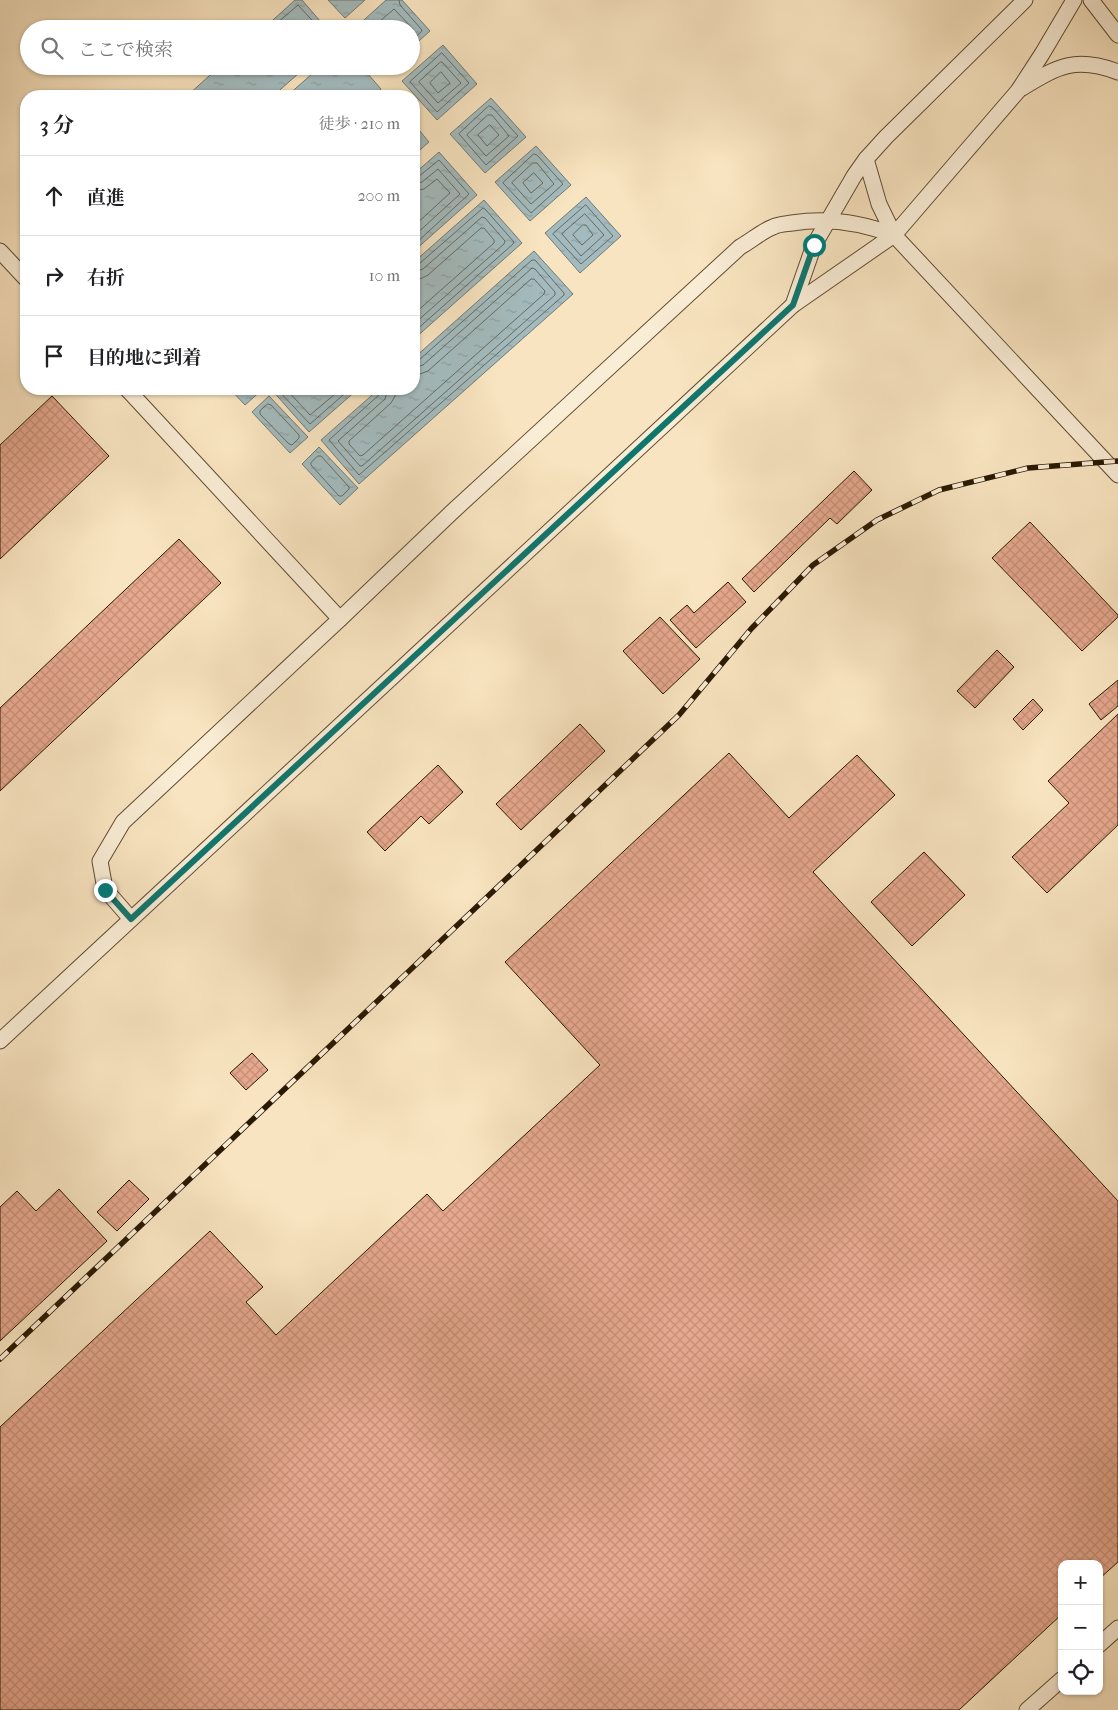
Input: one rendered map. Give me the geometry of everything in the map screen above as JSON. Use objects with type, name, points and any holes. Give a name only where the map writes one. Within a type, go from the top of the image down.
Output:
[{"type":"lane","points":[[793,305],[814,245],[866,159],[1025,0]]},
{"type":"lane","points":[[0,1041],[793,305],[894,235],[1018,91],[1074,0]]},
{"type":"lane","points":[[1091,0],[1118,35]]},
{"type":"lane","points":[[1018,91],[1049,71],[1076,64],[1100,65],[1118,72]]},
{"type":"lane","points":[[866,159],[879,204],[894,235],[1118,475]]},
{"type":"lane","points":[[131,919],[105,890],[100,861],[123,822],[451,513],[740,247],[773,226],[802,221],[830,219],[871,226],[894,235]]},
{"type":"lane","points":[[0,251],[20,273]]},
{"type":"lane","points":[[133,395],[340,619]]},
{"type":"lane","points":[[1103,1641],[1118,1628]]},
{"type":"lane","points":[[1027,1710],[1058,1683]]},
{"type":"water","points":[[295,0],[302,0],[319,20],[273,20]]},
{"type":"water","points":[[328,0],[365,0],[345,18]]},
{"type":"water","points":[[386,0],[402,0],[430,31],[420,40],[420,20],[364,20]]},
{"type":"water","points":[[443,45],[477,84],[437,120],[420,101],[420,90],[410,90],[402,81],[409,75],[420,75],[420,65]]},
{"type":"water","points":[[210,75],[297,75],[280,90],[194,90]]},
{"type":"water","points":[[311,75],[369,75],[381,89],[380,90],[294,90]]},
{"type":"water","points":[[491,98],[526,137],[485,173],[450,134]]},
{"type":"water","points":[[420,131],[429,142],[420,150]]},
{"type":"water","points":[[536,146],[571,185],[530,221],[495,182]]},
{"type":"water","points":[[439,152],[477,195],[420,246],[420,169]]},
{"type":"water","points":[[586,197],[621,236],[580,273],[545,233]]},
{"type":"water","points":[[484,200],[522,243],[420,334],[420,257]]},
{"type":"water","points":[[534,251],[573,294],[359,484],[321,440],[372,395],[420,395],[420,353]]},
{"type":"water","points":[[236,395],[256,395],[245,405]]},
{"type":"water","points":[[276,395],[351,395],[309,432]]},
{"type":"water","points":[[269,396],[308,437],[290,453],[252,412]]},
{"type":"water","points":[[319,447],[358,488],[340,505],[302,464]]},
{"type":"building","points":[[52,396],[109,456],[0,559],[0,445]]},
{"type":"building","points":[[854,471],[872,490],[837,524],[830,518],[754,592],[742,579]]},
{"type":"building","points":[[1030,522],[1118,615],[1082,651],[992,558]]},
{"type":"building","points":[[179,539],[221,583],[0,791],[0,708]]},
{"type":"building","points":[[728,582],[746,602],[696,648],[670,620],[687,605],[694,613]]},
{"type":"building","points":[[660,617],[700,659],[663,694],[623,651]]},
{"type":"building","points":[[997,650],[1014,667],[975,708],[957,691]]},
{"type":"building","points":[[1118,680],[1118,706],[1101,720],[1089,704]]},
{"type":"building","points":[[1033,699],[1043,710],[1023,730],[1013,719]]},
{"type":"building","points":[[1118,714],[1118,825],[1047,893],[1012,857],[1069,803],[1048,781]]},
{"type":"building","points":[[580,724],[605,751],[521,830],[496,804]]},
{"type":"building","points":[[729,753],[789,818],[857,755],[895,795],[813,872],[1118,1201],[1118,1562],[1103,1575],[1103,1560],[1058,1560],[1058,1618],[959,1710],[0,1710],[0,1427],[210,1231],[263,1287],[246,1302],[276,1335],[427,1194],[443,1211],[600,1065],[505,962]]},
{"type":"building","points":[[438,765],[463,792],[429,824],[421,816],[385,851],[367,832]]},
{"type":"building","points":[[924,852],[965,895],[912,946],[871,902]]},
{"type":"building","points":[[252,1053],[268,1070],[246,1090],[230,1073]]},
{"type":"building","points":[[129,1180],[149,1199],[117,1231],[97,1212]]},
{"type":"building","points":[[59,1189],[107,1241],[0,1341],[0,1207],[17,1191],[36,1211]]},
{"type":"railway","points":[[0,1359],[679,715],[751,629],[813,565],[877,520],[939,490],[1028,468],[1118,461]]},
{"type":"route","points":[[105,890],[131,919],[793,305],[814,245]]}]
